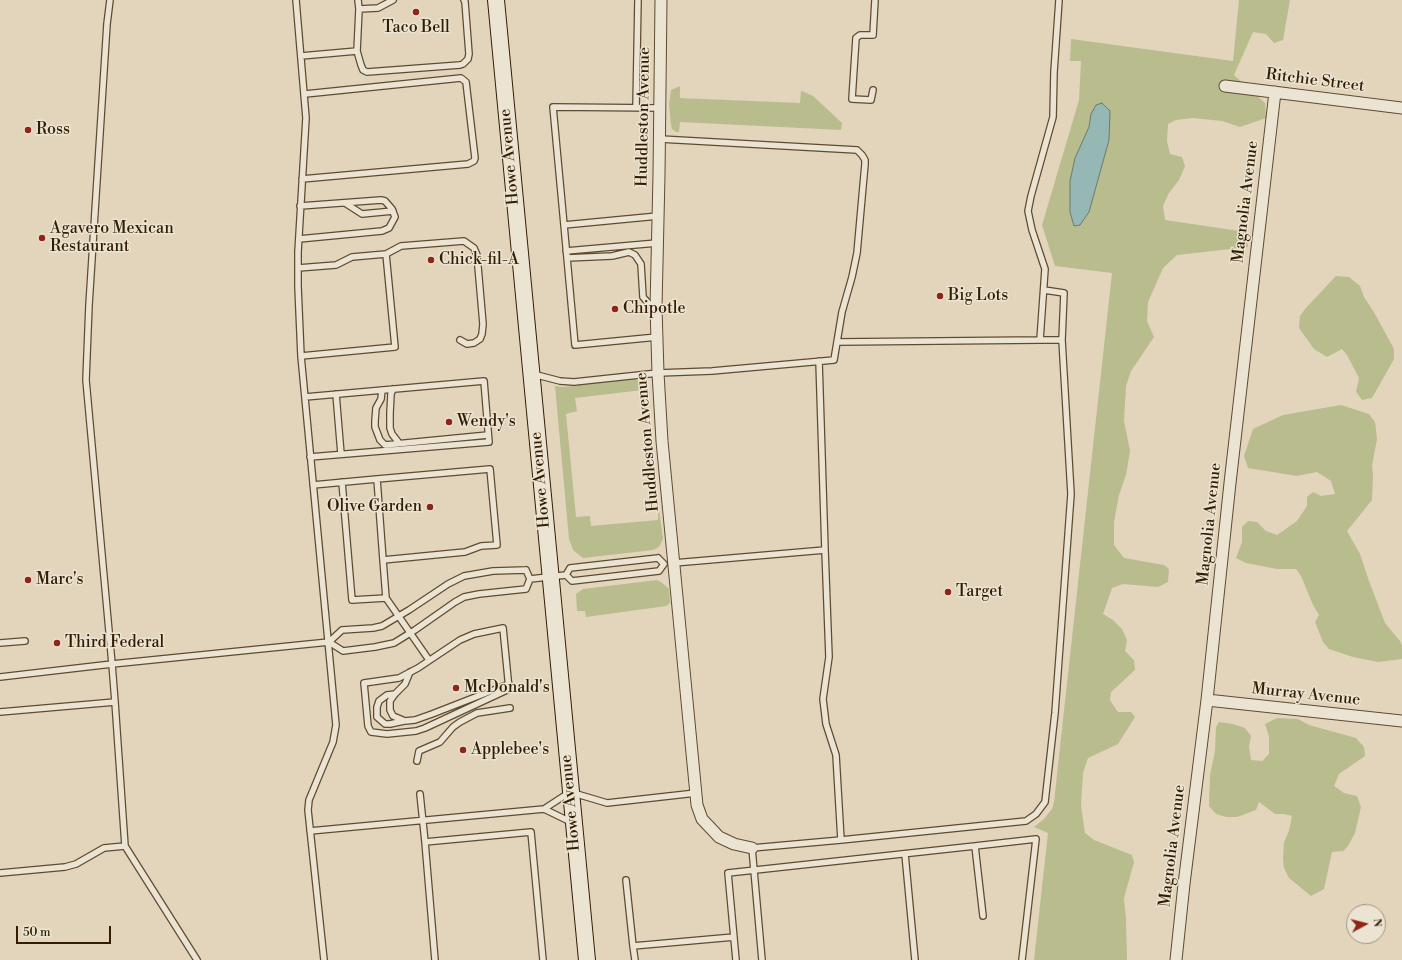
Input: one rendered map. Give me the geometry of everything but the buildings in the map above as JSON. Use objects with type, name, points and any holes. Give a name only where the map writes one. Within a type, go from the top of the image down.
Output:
[{"type":"street","name":"Howe Avenue","points":[[496,0],[586,960]]},
{"type":"street","name":"Huddleston Avenue","points":[[661,0],[660,139],[656,307],[658,373],[662,441],[696,793],[698,811],[702,819],[712,831],[719,837],[734,844],[752,848]]},
{"type":"street","name":"Ritchie Street","points":[[1225,86],[1402,108]]},
{"type":"street","name":"Magnolia Avenue","points":[[1176,960],[1184,884],[1208,700],[1230,483],[1275,92]]},
{"type":"street","name":"Murray Avenue","points":[[1208,700],[1402,721]]},
{"type":"lane","points":[[110,0],[107,24],[89,306],[86,380],[112,664],[125,846],[197,960]]},
{"type":"lane","points":[[296,0],[305,94],[306,130],[300,206],[298,268],[301,356],[333,686],[336,732],[328,756],[309,800],[308,810],[324,960]]},
{"type":"lane","points":[[358,0],[357,51],[363,70],[367,72],[464,64],[468,59],[469,54],[464,0]]},
{"type":"lane","points":[[359,9],[378,8],[393,0]]},
{"type":"lane","points":[[636,108],[638,0]]},
{"type":"lane","points":[[873,90],[870,100],[852,99],[856,38],[860,35],[873,35],[875,0]]},
{"type":"lane","points":[[1040,340],[1045,269],[1032,230],[1028,211],[1053,117],[1054,72],[1059,0]]},
{"type":"lane","points":[[301,56],[357,51]]},
{"type":"lane","points":[[302,179],[468,164],[474,161],[475,158],[466,82],[461,78],[305,94]]},
{"type":"lane","points":[[657,337],[575,345],[553,107],[660,108]]},
{"type":"lane","points":[[531,373],[560,382],[574,382],[658,373],[712,371],[834,360],[842,312],[852,277],[856,253],[865,164],[862,155],[857,150],[660,139]]},
{"type":"lane","points":[[299,239],[382,231],[389,228],[395,217],[389,204],[381,200],[300,206]]},
{"type":"lane","points":[[345,203],[362,214],[393,211]]},
{"type":"lane","points":[[564,225],[658,216]]},
{"type":"lane","points":[[298,268],[336,265],[352,257],[386,254],[401,246],[464,241],[474,248],[477,255],[483,324],[482,334],[474,343],[467,344],[460,340]]},
{"type":"lane","points":[[566,251],[657,243]]},
{"type":"lane","points":[[567,258],[612,256],[629,252],[635,255],[641,264],[643,297],[650,305],[656,307]]},
{"type":"lane","points":[[301,356],[395,347],[386,254]]},
{"type":"lane","points":[[762,960],[752,848],[1026,821],[1036,814],[1045,802],[1055,713],[1071,494],[1062,340],[1064,293],[1044,290]]},
{"type":"lane","points":[[837,342],[1062,340]]},
{"type":"lane","points":[[819,361],[829,656],[823,699],[826,724],[836,755],[841,840]]},
{"type":"lane","points":[[305,397],[484,381],[489,442],[310,457]]},
{"type":"lane","points":[[393,389],[391,394],[390,428],[392,434],[399,443]]},
{"type":"lane","points":[[382,390],[381,399],[376,408],[375,414],[377,433],[380,440],[385,445],[488,435]]},
{"type":"lane","points":[[336,394],[341,454]]},
{"type":"lane","points":[[313,485],[490,469],[497,545],[481,546],[465,552],[383,560]]},
{"type":"lane","points":[[377,479],[386,598],[400,616],[429,660]]},
{"type":"lane","points":[[342,482],[352,600],[386,598]]},
{"type":"lane","points":[[674,563],[826,550]]},
{"type":"lane","points":[[658,558],[664,564],[660,570],[572,581],[566,575],[570,568],[658,558]]},
{"type":"lane","points":[[0,677],[328,642],[342,630],[382,626],[400,616],[448,584],[464,576],[526,570],[530,579],[526,589],[479,594],[455,602],[394,643],[375,648],[343,651],[328,642]]},
{"type":"lane","points":[[530,579],[566,575]]},
{"type":"lane","points":[[503,628],[509,689],[425,728],[386,734],[371,732],[368,726],[364,683],[399,678],[429,660],[453,644],[467,637],[474,634],[503,628]]},
{"type":"lane","points":[[0,642],[25,640]]},
{"type":"lane","points":[[405,721],[393,716],[390,710],[390,701],[405,684],[410,672]]},
{"type":"lane","points":[[395,694],[387,695],[379,701],[376,707],[377,717],[385,724],[415,720],[509,684]]},
{"type":"lane","points":[[0,712],[115,702]]},
{"type":"lane","points":[[417,761],[419,751],[440,742],[453,727],[460,722],[477,713],[510,708]]},
{"type":"lane","points":[[310,831],[544,809],[570,792],[607,803],[696,793]]},
{"type":"lane","points":[[420,794],[435,960]]},
{"type":"lane","points":[[544,809],[573,824]]},
{"type":"lane","points":[[425,842],[531,832],[543,960]]},
{"type":"lane","points":[[736,960],[728,873],[1036,839],[1022,960]]},
{"type":"lane","points":[[0,873],[65,867],[76,864],[104,848],[125,846]]},
{"type":"lane","points":[[975,846],[983,916]]},
{"type":"lane","points":[[904,854],[915,960]]},
{"type":"lane","points":[[626,880],[635,960]]},
{"type":"lane","points":[[633,946],[734,937]]},
{"type":"green space","points":[[1239,0],[1290,0],[1283,40],[1274,43],[1266,34],[1253,32],[1234,75],[1265,103],[1266,118],[1240,127],[1222,121],[1193,118],[1176,120],[1168,124],[1167,141],[1170,154],[1182,157],[1185,166],[1179,180],[1169,193],[1163,206],[1165,220],[1246,232],[1248,247],[1177,255],[1163,268],[1148,302],[1147,321],[1154,337],[1131,371],[1126,386],[1124,421],[1130,451],[1126,475],[1119,495],[1114,522],[1114,545],[1124,558],[1164,565],[1169,569],[1168,582],[1158,587],[1123,584],[1112,588],[1103,614],[1113,620],[1122,629],[1127,640],[1125,651],[1134,660],[1135,670],[1111,692],[1110,700],[1118,712],[1131,712],[1135,717],[1118,744],[1088,758],[1083,773],[1081,806],[1085,833],[1094,840],[1132,855],[1134,862],[1124,898],[1127,960],[1034,960],[1048,833],[1034,827],[1044,819],[1052,809],[1054,802],[1112,273],[1055,266],[1042,225],[1079,100],[1081,61],[1070,61],[1071,39],[1233,61]]},
{"type":"green space","points":[[680,86],[680,98],[800,103],[801,91],[813,96],[842,123],[841,130],[680,122],[679,132],[676,132],[672,129],[671,125],[669,104],[671,90]]},
{"type":"green space","points":[[1336,276],[1349,277],[1360,286],[1364,297],[1394,349],[1394,359],[1372,398],[1362,400],[1356,392],[1359,378],[1347,355],[1342,349],[1327,357],[1314,349],[1299,328],[1300,316]]},
{"type":"green space","points":[[635,379],[646,385],[650,394],[647,396],[643,390],[575,398],[577,411],[566,414],[576,517],[589,516],[591,526],[658,520],[659,509],[663,539],[659,547],[653,550],[583,558],[573,550],[569,539],[555,386],[563,387]]},
{"type":"green space","points":[[1341,405],[1369,414],[1375,422],[1377,439],[1372,466],[1372,500],[1347,531],[1360,554],[1385,623],[1400,641],[1402,646],[1402,659],[1378,662],[1353,657],[1329,649],[1323,642],[1315,622],[1319,615],[1313,605],[1301,576],[1296,569],[1277,569],[1246,563],[1236,558],[1242,542],[1242,527],[1248,521],[1257,522],[1266,531],[1277,535],[1297,521],[1307,506],[1307,497],[1313,492],[1321,496],[1335,494],[1331,481],[1317,472],[1297,476],[1248,468],[1244,456],[1253,429],[1283,415]]},
{"type":"green space","points":[[657,580],[669,589],[670,603],[666,606],[586,617],[585,611],[577,611],[576,594],[583,589]]},
{"type":"green space","points":[[1277,718],[1298,719],[1309,725],[1356,738],[1364,747],[1365,756],[1339,774],[1334,786],[1344,793],[1357,796],[1361,807],[1355,833],[1348,846],[1343,851],[1332,852],[1324,889],[1311,896],[1289,878],[1284,868],[1284,842],[1289,831],[1292,816],[1275,814],[1259,802],[1256,810],[1237,817],[1226,817],[1216,814],[1209,806],[1210,775],[1215,751],[1216,727],[1219,722],[1245,728],[1251,736],[1249,747],[1251,760],[1262,761],[1269,754],[1269,737],[1265,724]]},
{"type":"water","points":[[1102,103],[1110,111],[1109,140],[1089,212],[1080,225],[1074,226],[1070,212],[1070,181],[1075,158],[1089,127],[1091,114],[1096,105]]},
{"type":"place","name":"Taco Bell","points":[[416,12]]},
{"type":"place","name":"Ross","points":[[28,130]]},
{"type":"place","name":"Agavero Mexican Restaurant","points":[[42,238]]},
{"type":"place","name":"Chick-fil-A","points":[[431,260]]},
{"type":"place","name":"Big Lots","points":[[940,296]]},
{"type":"place","name":"Chipotle","points":[[615,309]]},
{"type":"place","name":"Wendy's","points":[[449,422]]},
{"type":"place","name":"Olive Garden","points":[[430,507]]},
{"type":"place","name":"Marc's","points":[[28,580]]},
{"type":"place","name":"Target","points":[[948,592]]},
{"type":"place","name":"Third Federal","points":[[57,643]]},
{"type":"place","name":"McDonald's","points":[[456,688]]},
{"type":"place","name":"Applebee's","points":[[463,750]]}]
